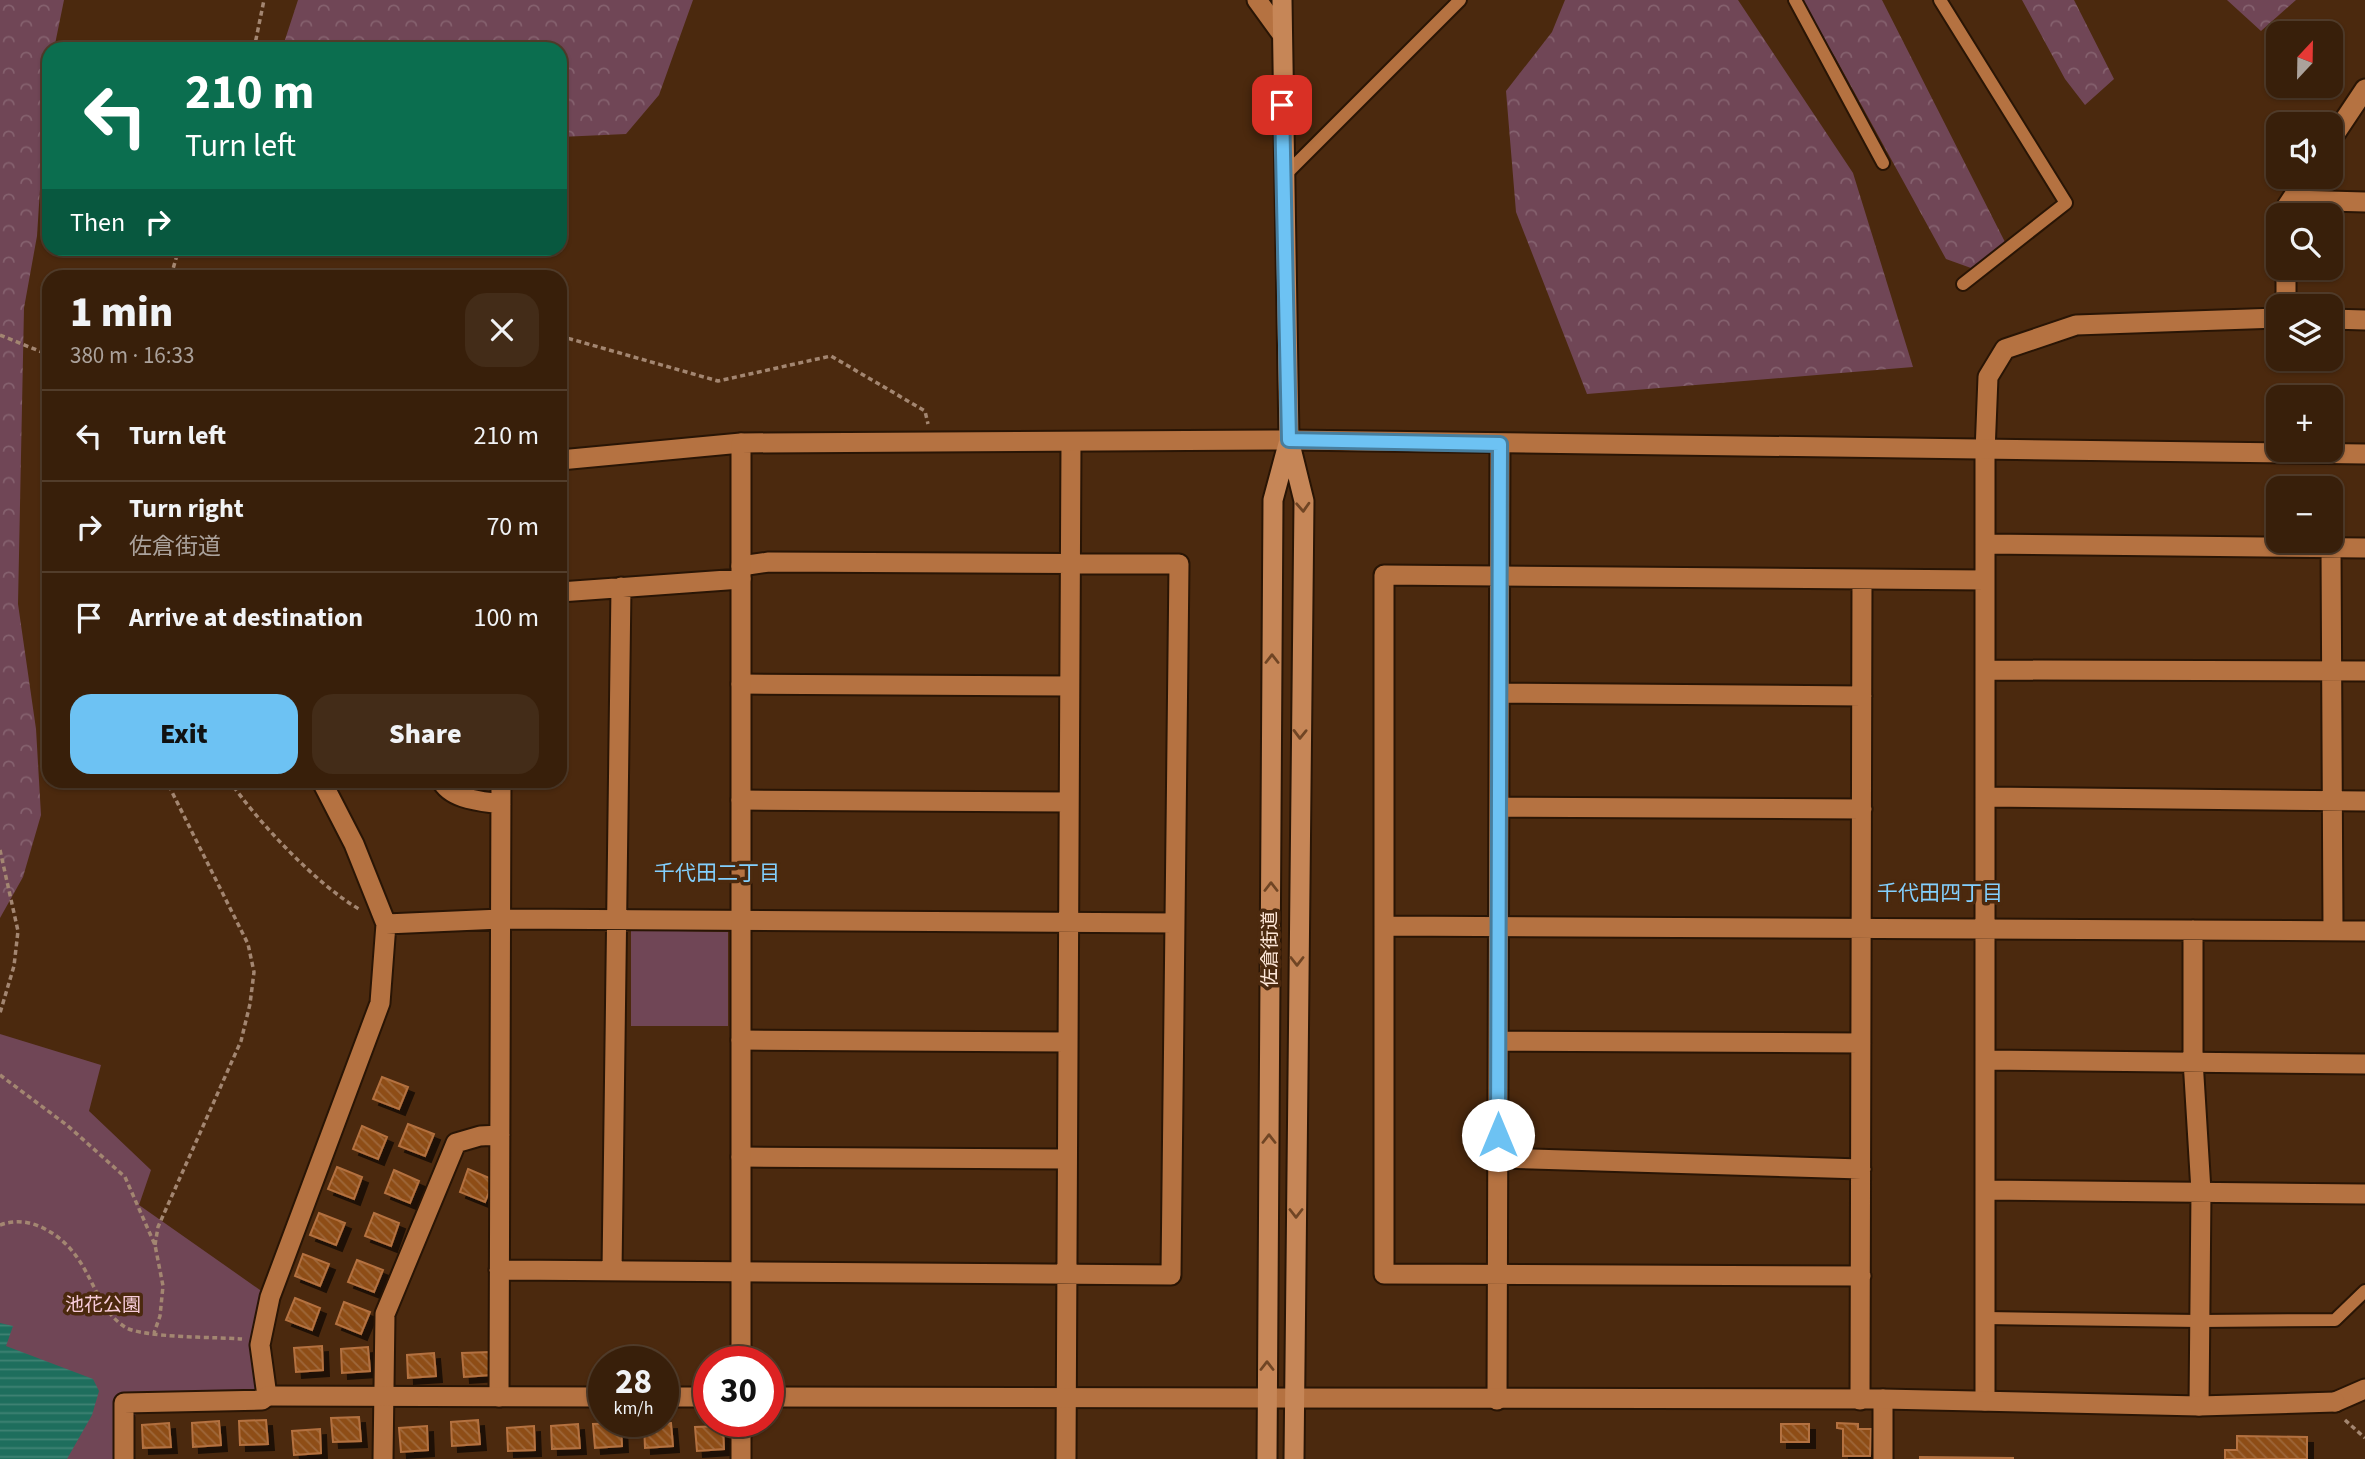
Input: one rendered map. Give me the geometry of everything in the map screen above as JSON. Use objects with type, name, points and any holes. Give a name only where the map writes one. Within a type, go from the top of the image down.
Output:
[{"type":"main road","name":"佐倉街道","points":[[1282,0],[1289,440],[1304,501],[1294,1459]]},
{"type":"main road","name":"佐倉街道","points":[[1267,1459],[1273,500],[1289,440]]},
{"type":"street","points":[[1257,0],[1281,33]]},
{"type":"street","points":[[2343,122],[2365,89]]},
{"type":"street","points":[[2343,203],[2365,202]]},
{"type":"street","points":[[1985,1401],[1987,377],[2005,349],[2076,324],[2266,318]]},
{"type":"street","points":[[2343,319],[2365,320]]},
{"type":"street","points":[[567,459],[741,443],[1289,440],[1985,452],[2365,454]]},
{"type":"street","points":[[1066,1459],[1071,442]]},
{"type":"street","points":[[741,443],[741,1346]]},
{"type":"street","points":[[1497,1400],[1500,444]]},
{"type":"street","points":[[1985,544],[2266,547]]},
{"type":"street","points":[[2343,548],[2365,548]]},
{"type":"street","points":[[2331,553],[2333,930]]},
{"type":"street","points":[[499,1270],[1171,1275],[1179,564],[769,562],[741,572],[567,591]]},
{"type":"street","points":[[1861,1276],[1384,1274],[1384,575],[1985,580]]},
{"type":"street","points":[[1860,1400],[1862,579]]},
{"type":"street","points":[[612,1271],[621,587]]},
{"type":"street","points":[[1985,670],[2365,671]]},
{"type":"street","points":[[741,684],[1069,686]]},
{"type":"street","points":[[1500,693],[1862,696]]},
{"type":"street","points":[[267,1396],[261,1340],[270,1297],[380,1003],[386,924],[354,844],[325,788]]},
{"type":"street","points":[[445,788],[471,799],[501,804]]},
{"type":"street","points":[[499,1397],[501,788]]},
{"type":"street","points":[[1985,797],[2365,801]]},
{"type":"street","points":[[741,800],[1069,802]]},
{"type":"street","points":[[1499,807],[1862,809]]},
{"type":"street","points":[[386,924],[501,919],[1175,923]]},
{"type":"street","points":[[1384,926],[2365,931]]},
{"type":"street","points":[[2193,930],[2193,1060],[2201,1191],[2199,1406]]},
{"type":"street","points":[[741,1040],[1068,1042]]},
{"type":"street","points":[[1499,1041],[1861,1043]]},
{"type":"street","points":[[1985,1060],[2193,1060],[2365,1064]]},
{"type":"street","points":[[383,1459],[385,1314],[456,1143],[480,1136],[500,1135]]},
{"type":"street","points":[[741,1157],[1067,1159]]},
{"type":"street","points":[[1498,1158],[1861,1169]]},
{"type":"street","points":[[1985,1190],[2365,1194]]},
{"type":"street","points":[[784,1397],[1883,1399],[2336,1408],[2365,1389]]},
{"type":"street","points":[[124,1459],[124,1403],[262,1400],[267,1396],[588,1397]]},
{"type":"street","points":[[1883,1399],[1883,1459]]},
{"type":"street","points":[[741,1437],[741,1459]]},
{"type":"lane","points":[[1284,177],[1460,0]]},
{"type":"lane","points":[[1795,0],[1883,163]]},
{"type":"lane","points":[[1940,0],[2066,203],[1963,284]]},
{"type":"lane","points":[[1985,1318],[2335,1320],[2365,1291]]},
{"type":"path","points":[[255,42],[264,0]]},
{"type":"path","points":[[0,335],[42,352]]},
{"type":"path","points":[[567,338],[718,381],[831,356],[925,411],[931,443]]},
{"type":"path","points":[[155,1245],[158,1227],[241,1041],[254,972],[248,944],[170,788]]},
{"type":"path","points":[[236,788],[296,857],[333,891],[386,924]]},
{"type":"path","points":[[0,850],[18,931],[14,966],[0,1013]]},
{"type":"path","points":[[0,1075],[68,1126],[125,1177],[155,1245],[163,1286],[160,1316],[154,1333]]},
{"type":"path","points":[[0,1225],[10,1221],[32,1223],[66,1241],[112,1317],[128,1329],[261,1340]]},
{"type":"path","points":[[2336,1408],[2365,1438]]},
{"type":"green space","points":[[0,0],[64,0],[55,42],[42,42],[42,158],[37,236],[24,308],[18,604],[36,729],[41,815],[23,877],[0,918]]},
{"type":"green space","points":[[298,0],[693,0],[659,95],[626,134],[567,137],[567,42],[284,42]]},
{"type":"green space","points":[[1565,0],[1738,0],[1853,173],[1913,367],[1587,394],[1516,212],[1506,91],[1552,32]]},
{"type":"green space","points":[[1799,0],[1882,0],[2006,244],[1971,268],[1946,259],[1835,57]]},
{"type":"green space","points":[[2022,0],[2074,0],[2114,79],[2085,105],[2065,79]]},
{"type":"green space","points":[[2227,0],[2296,0],[2272,21],[2266,21],[2266,27],[2261,31]]},
{"type":"green space","points":[[631,930],[728,932],[728,1026],[631,1026]]},
{"type":"green space","name":"池花公園","points":[[0,1034],[101,1065],[89,1111],[151,1170],[139,1205],[270,1297],[262,1400],[138,1402],[127,1459],[0,1459]]},
{"type":"water","points":[[0,1323],[13,1326],[6,1346],[93,1379],[99,1391],[92,1415],[67,1459],[0,1459]]},
{"type":"building","points":[[382,1077],[408,1087],[399,1109],[373,1099]]},
{"type":"building","points":[[408,1124],[434,1134],[425,1156],[399,1146]]},
{"type":"building","points":[[362,1126],[387,1137],[378,1159],[353,1149]]},
{"type":"building","points":[[337,1167],[362,1177],[354,1199],[328,1189]]},
{"type":"building","points":[[468,1169],[494,1180],[485,1202],[460,1192]]},
{"type":"building","points":[[394,1170],[419,1181],[410,1203],[385,1193]]},
{"type":"building","points":[[319,1213],[345,1223],[336,1245],[310,1235]]},
{"type":"building","points":[[374,1213],[399,1223],[391,1246],[365,1236]]},
{"type":"building","points":[[303,1254],[329,1264],[320,1286],[295,1276]]},
{"type":"building","points":[[357,1260],[383,1270],[374,1292],[348,1282]]},
{"type":"building","points":[[295,1298],[320,1308],[312,1330],[286,1320]]},
{"type":"building","points":[[344,1302],[370,1312],[361,1334],[336,1324]]},
{"type":"building","points":[[322,1346],[323,1370],[296,1372],[294,1348]]},
{"type":"building","points":[[368,1347],[370,1371],[342,1373],[341,1349]]},
{"type":"building","points":[[490,1352],[491,1375],[464,1377],[462,1353]]},
{"type":"building","points":[[434,1353],[436,1376],[408,1378],[407,1355]]},
{"type":"building","points":[[359,1417],[361,1441],[333,1442],[331,1418]]},
{"type":"building","points":[[266,1420],[268,1444],[240,1445],[239,1421]]},
{"type":"building","points":[[478,1420],[480,1444],[452,1446],[451,1422]]},
{"type":"building","points":[[219,1421],[221,1445],[193,1447],[192,1423]]},
{"type":"building","points":[[169,1423],[171,1447],[143,1448],[142,1425]]},
{"type":"building","points":[[1837,1423],[1858,1424],[1858,1429],[1871,1429],[1870,1456],[1843,1456],[1843,1429],[1837,1428]]},
{"type":"building","points":[[578,1424],[580,1448],[552,1449],[551,1426]]},
{"type":"building","points":[[1781,1424],[1809,1424],[1809,1442],[1781,1442]]},
{"type":"building","points":[[427,1426],[428,1450],[401,1452],[399,1428]]},
{"type":"building","points":[[534,1426],[535,1450],[508,1451],[507,1428]]},
{"type":"building","points":[[320,1429],[321,1453],[294,1455],[292,1431]]},
{"type":"building","points":[[2237,1436],[2307,1437],[2307,1459],[2225,1459],[2225,1450],[2237,1450]]},
{"type":"building","points":[[594,1437],[622,1437],[622,1446],[595,1448]]},
{"type":"building","points":[[645,1437],[672,1437],[673,1446],[645,1448]]},
{"type":"building","points":[[696,1437],[723,1437],[724,1449],[697,1451]]},
{"type":"building","points":[[2013,1458],[2013,1459],[1920,1459]]},
{"type":"district","name":"千代田二丁目","points":[[717,873]]},
{"type":"district","name":"千代田四丁目","points":[[1940,893]]},
{"type":"route","points":[[1282,105],[1289,440],[1500,444],[1498,1135]]}]
